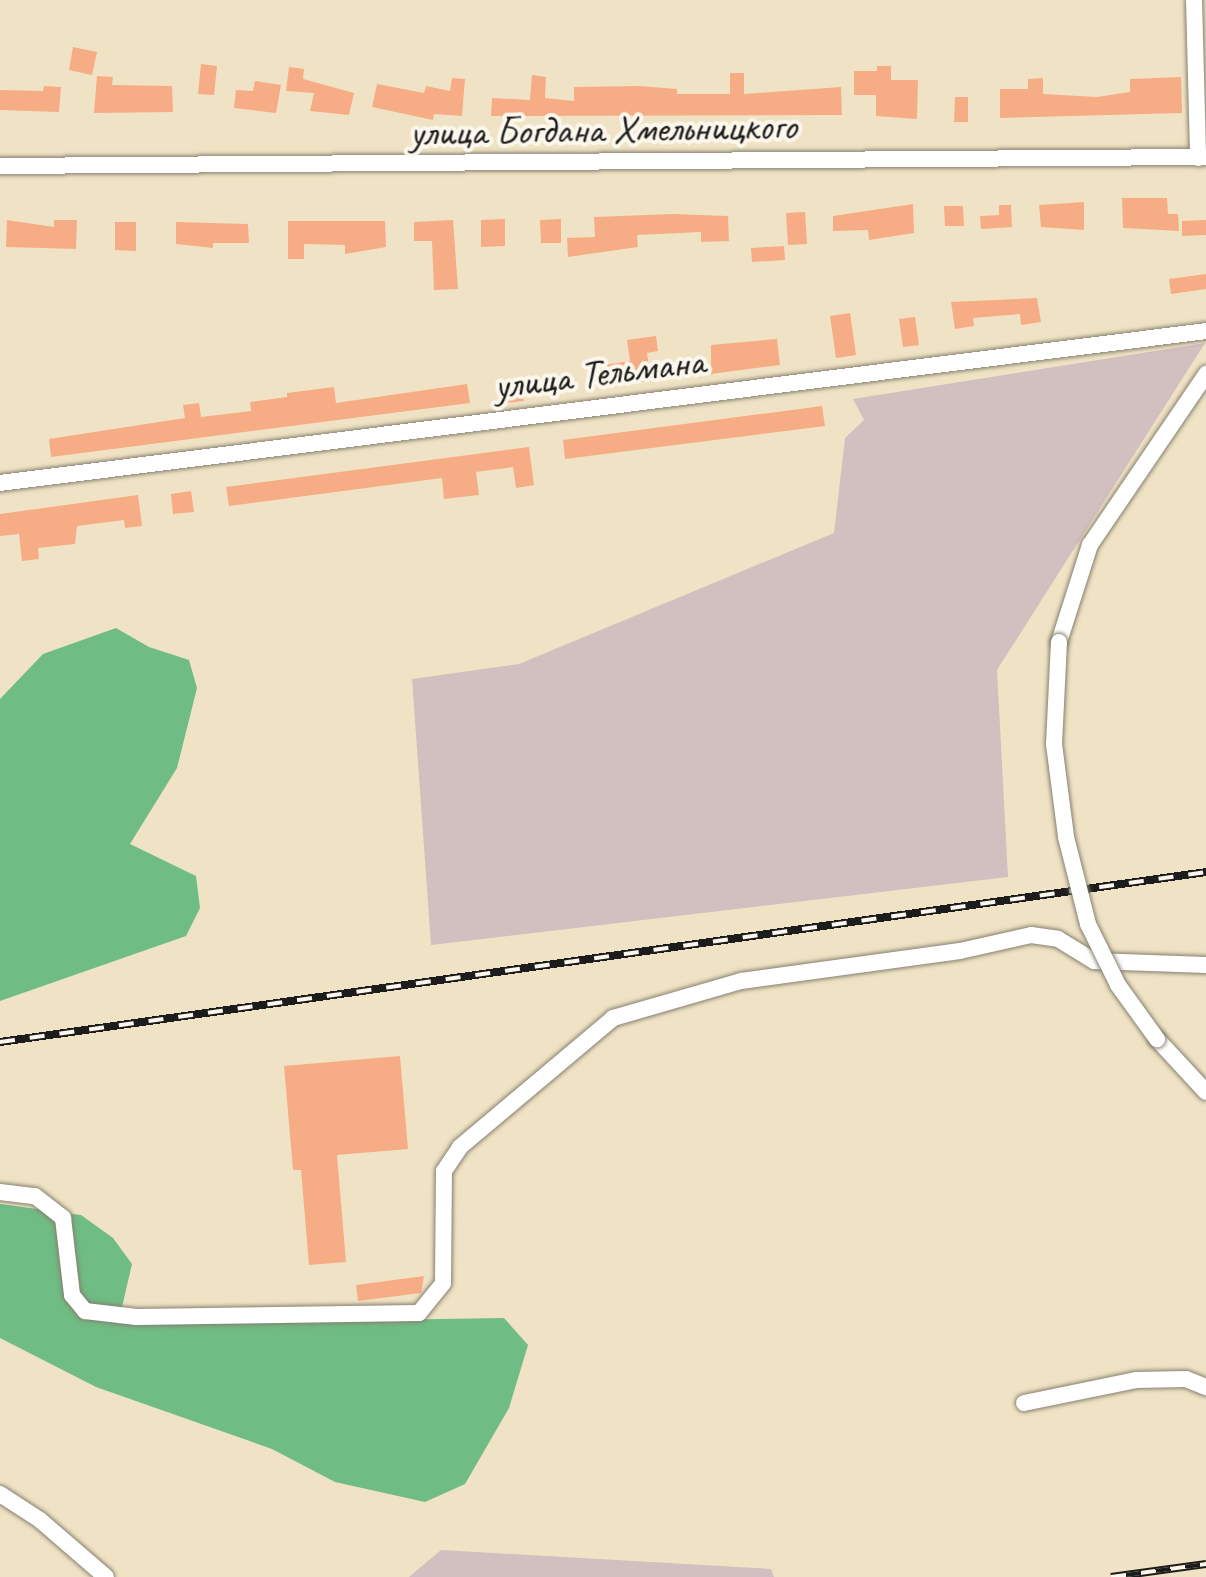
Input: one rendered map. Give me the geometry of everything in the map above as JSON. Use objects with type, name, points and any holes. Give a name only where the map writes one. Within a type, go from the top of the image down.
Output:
[{"type":"street","points":[[1194,0],[1202,158]]},
{"type":"street","name":"улица Богдана Хмельницкого","points":[[0,166],[1202,158]]},
{"type":"street","name":"улица Тельмана","points":[[0,483],[1206,331]]},
{"type":"street","points":[[1206,374],[1090,545],[1059,642],[1054,744],[1069,851],[1088,924],[1118,985],[1157,1039],[1206,1092]]},
{"type":"street","points":[[0,1192],[35,1196],[63,1218],[72,1295],[85,1311],[137,1317],[419,1313],[443,1283],[444,1171],[460,1147],[613,1018],[741,981],[960,951],[1031,935],[1058,939],[1094,961],[1206,965]]},
{"type":"street","points":[[1024,1403],[1136,1380],[1186,1379],[1206,1387]]},
{"type":"street","points":[[0,1494],[40,1520],[106,1577]]},
{"type":"shaded area","points":[[1205,343],[997,670],[1008,877],[431,945],[412,679],[519,664],[834,533],[845,438],[864,420],[853,399]]},
{"type":"shaded area","points":[[441,1550],[771,1569],[774,1577],[409,1577]]},
{"type":"green space","points":[[116,628],[149,647],[189,660],[197,688],[177,768],[130,844],[196,876],[200,908],[186,936],[0,1001],[0,699],[43,654]]},
{"type":"green space","points":[[0,1204],[81,1215],[113,1238],[132,1264],[118,1324],[504,1318],[528,1345],[509,1408],[465,1484],[425,1502],[335,1482],[272,1449],[96,1387],[0,1338]]},
{"type":"building","points":[[73,47],[97,52],[92,75],[69,70]]},
{"type":"building","points":[[201,64],[217,66],[214,95],[198,94]]},
{"type":"building","points":[[877,66],[891,66],[891,80],[918,80],[917,119],[876,116],[876,95],[854,95],[854,71],[877,71]]},
{"type":"building","points":[[289,67],[304,69],[303,79],[354,93],[349,115],[310,111],[314,93],[286,91]]},
{"type":"building","points":[[730,73],[744,73],[744,94],[841,87],[842,115],[491,116],[492,98],[530,100],[532,75],[546,77],[545,98],[574,101],[574,87],[639,86],[677,89],[677,94],[730,94]]},
{"type":"building","points":[[97,76],[113,77],[112,85],[172,86],[173,112],[94,113]]},
{"type":"building","points":[[1181,77],[1182,113],[1000,118],[1000,89],[1028,89],[1028,79],[1043,78],[1043,94],[1097,97],[1130,92],[1130,79]]},
{"type":"building","points":[[452,78],[465,79],[462,116],[434,114],[433,120],[372,107],[377,84],[424,93],[426,86],[450,91]]},
{"type":"building","points":[[255,81],[281,85],[276,113],[234,108],[236,90],[253,91]]},
{"type":"building","points":[[44,86],[61,87],[59,112],[0,110],[0,90],[43,91]]},
{"type":"building","points":[[955,97],[968,97],[968,122],[954,122]]},
{"type":"building","points":[[1122,198],[1167,198],[1168,214],[1178,214],[1179,231],[1123,228]]},
{"type":"building","points":[[1084,202],[1084,230],[1041,227],[1039,205]]},
{"type":"building","points":[[913,204],[914,233],[869,240],[868,230],[833,231],[833,216]]},
{"type":"building","points":[[999,205],[1011,205],[1012,227],[981,229],[980,216],[999,215]]},
{"type":"building","points":[[944,206],[963,206],[964,226],[945,226]]},
{"type":"building","points":[[805,212],[807,244],[788,245],[786,213]]},
{"type":"building","points":[[673,214],[728,216],[729,241],[701,242],[701,232],[637,235],[638,247],[568,257],[567,238],[595,237],[594,217]]},
{"type":"building","points":[[505,219],[505,246],[481,247],[481,220]]},
{"type":"building","points":[[561,219],[561,243],[541,243],[540,220]]},
{"type":"building","points":[[7,220],[54,227],[54,220],[77,220],[76,249],[6,247]]},
{"type":"building","points":[[453,220],[458,289],[434,290],[432,241],[414,241],[414,222]]},
{"type":"building","points":[[1206,220],[1206,235],[1182,236],[1182,221]]},
{"type":"building","points":[[288,221],[385,221],[386,247],[345,254],[345,245],[304,244],[304,259],[288,259]]},
{"type":"building","points":[[115,222],[136,222],[136,251],[115,250]]},
{"type":"building","points":[[176,222],[248,224],[249,243],[213,243],[213,248],[176,244]]},
{"type":"building","points":[[784,246],[785,260],[752,262],[751,248]]},
{"type":"building","points":[[1206,274],[1206,289],[1171,294],[1169,279]]},
{"type":"building","points":[[1037,298],[1041,322],[1021,325],[1020,314],[973,318],[974,326],[955,329],[951,302]]},
{"type":"building","points":[[850,313],[856,355],[836,358],[830,316]]},
{"type":"building","points":[[915,317],[919,345],[903,347],[899,319]]},
{"type":"building","points":[[656,336],[658,351],[647,353],[651,381],[608,386],[604,365],[630,361],[627,340]]},
{"type":"building","points":[[777,339],[780,365],[711,374],[711,345]]},
{"type":"building","points":[[521,379],[524,401],[505,403],[502,381]]},
{"type":"building","points":[[467,384],[470,403],[51,457],[49,439],[185,418],[183,405],[199,403],[201,417],[251,411],[250,402],[334,387],[336,403]]},
{"type":"building","points":[[822,406],[825,426],[565,459],[563,440]]},
{"type":"building","points":[[529,447],[534,485],[516,488],[513,467],[476,472],[479,495],[444,499],[442,478],[229,506],[226,487]]},
{"type":"building","points":[[191,491],[194,512],[173,514],[171,494]]},
{"type":"building","points":[[138,495],[142,526],[125,528],[124,520],[77,526],[75,544],[38,548],[39,559],[22,561],[19,534],[0,536],[0,514]]},
{"type":"building","points":[[400,1056],[408,1149],[337,1155],[346,1262],[309,1265],[301,1170],[293,1170],[284,1066]]},
{"type":"building","points":[[424,1276],[421,1293],[358,1301],[356,1285]]},
{"type":"railway","points":[[0,1042],[1206,872]]},
{"type":"railway","points":[[1111,1577],[1206,1564]]}]
